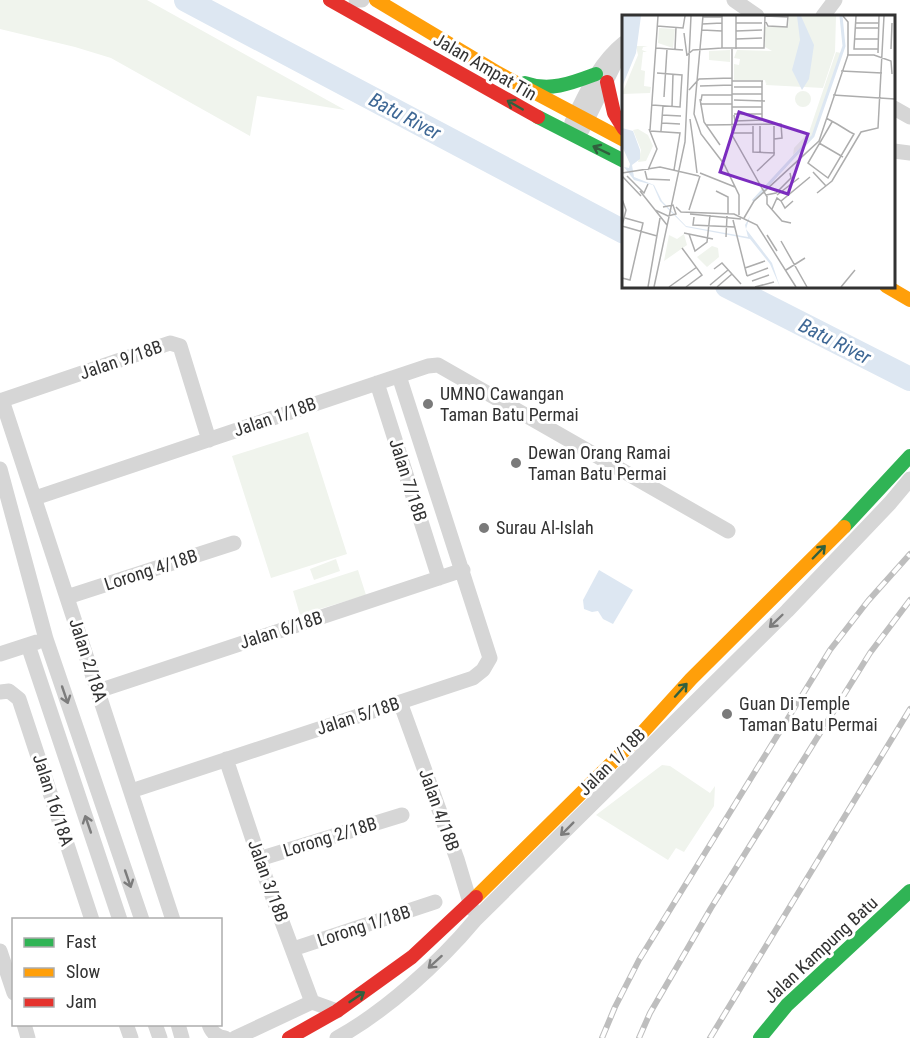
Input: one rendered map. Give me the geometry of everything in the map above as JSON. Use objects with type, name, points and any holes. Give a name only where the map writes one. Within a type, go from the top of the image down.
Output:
[{"type":"street","name":"Jalan Ampat Tin","points":[[330,0],[572,136],[622,160]]},
{"type":"street","points":[[356,0],[365,0],[372,10],[422,51]]},
{"type":"street","name":"Jalan Ampat Tin","points":[[376,0],[470,57],[581,119],[622,139]]},
{"type":"street","points":[[735,0],[757,15]]},
{"type":"street","points":[[824,15],[835,0]]},
{"type":"street","points":[[572,136],[602,78],[608,57],[622,46]]},
{"type":"street","points":[[470,57],[535,87],[558,86],[602,78],[622,56]]},
{"type":"street","points":[[602,78],[611,107],[622,127]]},
{"type":"street","points":[[895,109],[910,117]]},
{"type":"street","points":[[895,151],[910,153]]},
{"type":"street","points":[[895,159],[910,161]]},
{"type":"street","points":[[889,288],[910,300]]},
{"type":"street","name":"Jalan 9/18B","points":[[1,400],[170,343],[176,343],[180,346],[209,440]]},
{"type":"street","name":"Jalan 1/18B","points":[[35,498],[377,382],[438,365],[728,531]]},
{"type":"street","name":"Jalan 7/18B","points":[[399,376],[463,570]]},
{"type":"street","name":"Jalan 7/18B","points":[[377,382],[439,578]]},
{"type":"street","name":"Jalan 2/18A","points":[[1,400],[172,918]]},
{"type":"street","name":"Jalan 1/18B","points":[[289,1038],[337,1011],[412,957],[642,733],[691,679],[750,622],[910,456]]},
{"type":"street","name":"Jalan 2/18A","points":[[0,469],[46,639],[141,918]]},
{"type":"street","name":"Jalan 1/18B","points":[[337,1038],[381,1010],[459,939],[475,920],[691,704],[787,611],[910,479]]},
{"type":"street","points":[[880,488],[894,498]]},
{"type":"street","name":"Lorong 4/18B","points":[[68,597],[234,543]]},
{"type":"street","name":"Jalan 6/18B","points":[[98,691],[463,570]]},
{"type":"street","name":"Jalan 5/18B","points":[[131,791],[473,678],[483,670],[490,658],[463,570]]},
{"type":"street","points":[[0,654],[46,639]]},
{"type":"street","points":[[28,645],[119,918]]},
{"type":"street","name":"Jalan 16/18A","points":[[1,692],[9,691],[19,699],[91,918]]},
{"type":"street","name":"Jalan 4/18B","points":[[400,702],[475,920]]},
{"type":"street","name":"Jalan 3/18B","points":[[226,759],[259,859],[312,1002]]},
{"type":"street","name":"Lorong 2/18B","points":[[259,859],[402,815]]},
{"type":"street","name":"Jalan Kampung Batu","points":[[760,1038],[787,1005],[910,891]]},
{"type":"street","name":"Lorong 1/18B","points":[[293,949],[435,902]]},
{"type":"street","points":[[0,951],[12,987]]},
{"type":"street","points":[[309,1028],[312,1002]]},
{"type":"street","points":[[235,1038],[312,1002],[337,1011]]},
{"type":"street","points":[[209,1027],[220,1038],[225,1038]]},
{"type":"shaded area","points":[[0,0],[147,0],[345,110],[257,96],[250,136],[111,58],[0,29]]},
{"type":"shaded area","points":[[308,432],[347,554],[271,578],[232,456]]},
{"type":"shaded area","points":[[336,559],[340,571],[314,580],[310,569]]},
{"type":"shaded area","points":[[358,570],[366,595],[300,615],[293,591]]},
{"type":"shaded area","points":[[599,570],[633,590],[613,624],[603,619],[598,611],[592,612],[584,609],[583,600]]},
{"type":"shaded area","points":[[662,765],[670,766],[710,793],[715,786],[714,806],[684,852],[676,848],[668,860],[596,815]]},
{"type":"waterway","name":"Batu River","points":[[186,0],[622,231]]},
{"type":"waterway","name":"Batu River","points":[[731,288],[910,379]]},
{"type":"railway","points":[[602,1038],[639,960],[830,650],[868,601],[910,554]]},
{"type":"railway","points":[[639,1038],[650,1013],[711,908],[870,653],[910,600]]},
{"type":"railway","points":[[710,1038],[910,709]]},
{"type":"traffic: fast","points":[[525,83],[534,86],[552,86],[570,83],[596,74]]},
{"type":"traffic: fast","points":[[538,117],[622,160]]},
{"type":"traffic: fast","points":[[844,527],[910,456]]},
{"type":"traffic: fast","points":[[760,1038],[787,1005],[910,891]]},
{"type":"traffic: slow","points":[[376,0],[498,73],[622,139]]},
{"type":"traffic: slow","points":[[889,288],[910,300]]},
{"type":"traffic: slow","points":[[476,897],[642,733],[691,679],[844,527]]},
{"type":"traffic: jam","points":[[330,0],[538,117]]},
{"type":"traffic: jam","points":[[607,82],[614,113],[622,126]]},
{"type":"traffic: jam","points":[[289,1038],[337,1011],[412,957],[476,897]]},
{"type":"place","name":"UMNO Cawangan Taman Batu Permai","points":[[428,404]]},
{"type":"place","name":"Dewan Orang Ramai Taman Batu Permai","points":[[516,463]]},
{"type":"place","name":"Surau Al-Islah","points":[[484,528]]},
{"type":"place","name":"Guan Di Temple Taman Batu Permai","points":[[727,714]]}]
